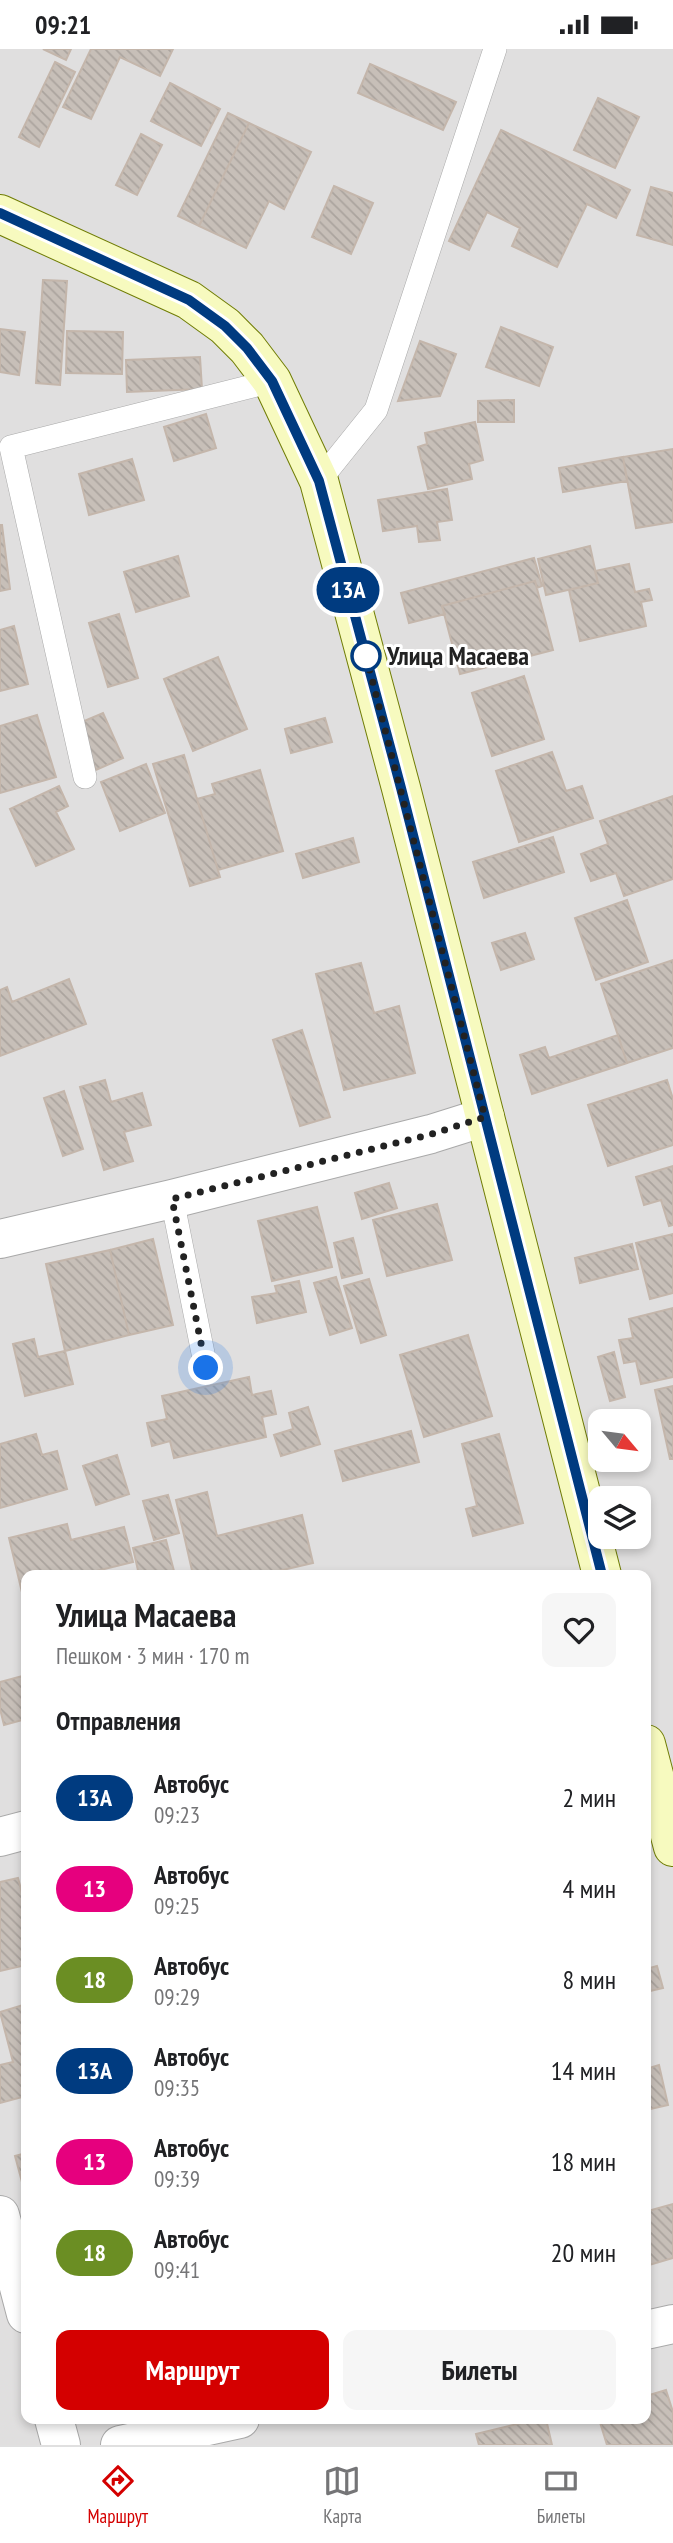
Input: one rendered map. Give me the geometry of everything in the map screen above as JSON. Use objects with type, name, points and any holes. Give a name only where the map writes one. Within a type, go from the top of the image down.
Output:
[{"type":"main road","points":[[0,213],[189,300],[225,326],[247,348],[272,381],[319,481],[401,788],[601,1570]]},
{"type":"main road","points":[[651,1763],[673,1847]]},
{"type":"street","points":[[0,1239],[432,1134],[485,1117]]},
{"type":"street","points":[[0,1837],[21,1831]]},
{"type":"street","points":[[0,2215],[21,2295]]},
{"type":"street","points":[[651,2329],[673,2324]]},
{"type":"street","points":[[55,2424],[61,2445]]},
{"type":"street","points":[[120,2445],[217,2424]]},
{"type":"lane","points":[[319,481],[376,411],[495,49]]},
{"type":"lane","points":[[85,777],[11,447],[272,381]]},
{"type":"lane","points":[[172,1199],[206,1368]]},
{"type":"shaded area","points":[[0,49],[673,49],[673,2445],[0,2445]]},
{"type":"building","points":[[43,49],[71,49],[66,60]]},
{"type":"building","points":[[91,49],[173,49],[160,76],[120,57],[91,119],[63,107]]},
{"type":"building","points":[[55,62],[75,72],[39,147],[19,137]]},
{"type":"building","points":[[370,64],[456,102],[443,130],[358,93]]},
{"type":"building","points":[[170,83],[220,109],[201,146],[151,121]]},
{"type":"building","points":[[598,98],[639,117],[615,168],[574,150]]},
{"type":"building","points":[[228,113],[249,123],[199,226],[178,216]]},
{"type":"building","points":[[249,123],[311,152],[284,209],[269,201],[246,248],[199,226]]},
{"type":"building","points":[[501,130],[630,190],[616,218],[587,204],[557,267],[512,246],[520,228],[487,212],[469,250],[449,241]]},
{"type":"building","points":[[141,134],[162,145],[137,195],[116,185]]},
{"type":"building","points":[[334,186],[373,203],[351,254],[312,237]]},
{"type":"building","points":[[651,187],[673,193],[673,245],[637,235]]},
{"type":"building","points":[[43,280],[67,281],[60,385],[36,383]]},
{"type":"building","points":[[501,327],[553,347],[539,386],[486,367]]},
{"type":"building","points":[[0,329],[25,332],[19,375],[0,372]]},
{"type":"building","points":[[67,331],[123,332],[122,374],[66,373]]},
{"type":"building","points":[[420,341],[456,354],[440,396],[398,401]]},
{"type":"building","points":[[200,357],[202,389],[127,392],[126,360]]},
{"type":"building","points":[[514,400],[514,422],[478,422],[478,401]]},
{"type":"building","points":[[206,414],[216,448],[174,461],[164,427]]},
{"type":"building","points":[[475,422],[483,460],[469,464],[472,479],[428,489],[418,447],[427,444],[425,433]]},
{"type":"building","points":[[673,449],[673,522],[636,528],[623,457]]},
{"type":"building","points":[[623,457],[627,481],[563,492],[559,468]]},
{"type":"building","points":[[132,459],[144,500],[89,515],[79,474]]},
{"type":"building","points":[[447,489],[452,520],[437,522],[440,540],[419,542],[417,526],[383,531],[378,500]]},
{"type":"building","points":[[0,525],[10,589],[0,591]]},
{"type":"building","points":[[590,546],[598,583],[546,595],[538,559]]},
{"type":"building","points":[[178,556],[189,596],[136,612],[124,572]]},
{"type":"building","points":[[534,558],[542,586],[537,588],[535,581],[442,606],[445,614],[409,623],[401,593]]},
{"type":"building","points":[[629,564],[635,592],[649,589],[652,600],[641,602],[646,626],[580,641],[569,590],[598,583],[595,571]]},
{"type":"building","points":[[535,581],[553,650],[460,674],[442,606]]},
{"type":"building","points":[[119,614],[138,678],[108,687],[89,623]]},
{"type":"building","points":[[14,626],[28,684],[0,691],[0,630]]},
{"type":"building","points":[[218,657],[247,729],[193,751],[164,679]]},
{"type":"building","points":[[524,676],[544,739],[492,756],[472,693]]},
{"type":"building","points":[[103,713],[123,758],[96,770],[77,724]]},
{"type":"building","points":[[37,715],[56,777],[0,793],[0,726]]},
{"type":"building","points":[[325,718],[332,742],[291,753],[285,729]]},
{"type":"building","points":[[552,752],[566,791],[582,786],[593,818],[519,842],[496,771]]},
{"type":"building","points":[[184,755],[220,877],[190,886],[153,764]]},
{"type":"building","points":[[146,764],[165,813],[120,831],[101,782]]},
{"type":"building","points":[[260,770],[283,851],[218,870],[197,799],[215,794],[212,784]]},
{"type":"building","points":[[59,786],[68,806],[56,812],[74,849],[36,866],[10,809]]},
{"type":"building","points":[[673,796],[673,879],[624,896],[616,873],[591,881],[581,854],[608,844],[600,821]]},
{"type":"building","points":[[553,837],[564,872],[484,898],[473,862]]},
{"type":"building","points":[[353,838],[359,862],[303,878],[296,854]]},
{"type":"building","points":[[627,900],[648,962],[596,980],[575,918]]},
{"type":"building","points":[[525,933],[534,959],[501,970],[492,943]]},
{"type":"building","points":[[673,960],[673,1048],[627,1063],[601,984]]},
{"type":"building","points":[[361,963],[374,1013],[399,1006],[415,1073],[344,1090],[316,974]]},
{"type":"building","points":[[69,979],[86,1024],[0,1056],[0,990],[7,987],[12,1002]]},
{"type":"building","points":[[302,1030],[330,1117],[300,1126],[273,1040]]},
{"type":"building","points":[[618,1035],[627,1063],[532,1094],[520,1055],[545,1047],[549,1058]]},
{"type":"building","points":[[105,1080],[111,1102],[142,1093],[151,1125],[124,1132],[133,1161],[104,1170],[80,1087]]},
{"type":"building","points":[[667,1080],[673,1099],[673,1145],[608,1166],[588,1105]]},
{"type":"building","points":[[64,1091],[83,1149],[63,1156],[44,1098]]},
{"type":"building","points":[[673,1166],[673,1225],[669,1226],[661,1200],[644,1205],[636,1177]]},
{"type":"building","points":[[389,1183],[397,1208],[362,1219],[355,1193]]},
{"type":"building","points":[[437,1204],[452,1260],[387,1276],[373,1220]]},
{"type":"building","points":[[317,1207],[332,1267],[272,1281],[258,1221]]},
{"type":"building","points":[[673,1234],[673,1293],[650,1299],[636,1243]]},
{"type":"building","points":[[353,1238],[362,1273],[342,1278],[334,1243]]},
{"type":"building","points":[[153,1239],[173,1325],[129,1335],[110,1250]]},
{"type":"building","points":[[632,1244],[638,1269],[580,1283],[575,1258]]},
{"type":"building","points":[[110,1250],[129,1335],[65,1351],[46,1264]]},
{"type":"building","points":[[336,1277],[352,1328],[330,1335],[314,1283]]},
{"type":"building","points":[[369,1279],[386,1335],[361,1343],[344,1286]]},
{"type":"building","points":[[299,1281],[306,1312],[257,1323],[252,1297],[277,1293],[275,1286]]},
{"type":"building","points":[[673,1308],[673,1377],[641,1384],[636,1361],[624,1363],[619,1340],[633,1338],[629,1319]]},
{"type":"building","points":[[468,1335],[492,1416],[424,1437],[400,1355]]},
{"type":"building","points":[[34,1339],[38,1357],[65,1351],[73,1384],[25,1396],[13,1344]]},
{"type":"building","points":[[614,1352],[625,1397],[610,1401],[598,1357]]},
{"type":"building","points":[[249,1377],[252,1395],[271,1391],[276,1414],[262,1417],[266,1437],[174,1458],[170,1441],[152,1446],[147,1423],[167,1419],[162,1396]]},
{"type":"building","points":[[673,1386],[673,1459],[670,1459],[655,1390]]},
{"type":"building","points":[[308,1407],[320,1444],[281,1456],[274,1435],[293,1429],[289,1413]]},
{"type":"building","points":[[411,1431],[419,1462],[343,1481],[335,1451]]},
{"type":"building","points":[[36,1434],[42,1455],[57,1451],[67,1489],[0,1508],[0,1444]]},
{"type":"building","points":[[499,1434],[523,1523],[473,1536],[466,1509],[477,1506],[462,1444]]},
{"type":"building","points":[[117,1455],[129,1494],[96,1505],[83,1466]]},
{"type":"building","points":[[207,1492],[217,1536],[302,1515],[313,1563],[283,1570],[192,1570],[176,1500]]},
{"type":"building","points":[[168,1495],[179,1533],[154,1540],[143,1501]]},
{"type":"building","points":[[67,1524],[71,1540],[124,1527],[133,1562],[100,1570],[21,1570],[21,1588],[9,1538]]},
{"type":"building","points":[[166,1540],[174,1570],[138,1570],[133,1548]]},
{"type":"building","points":[[21,1676],[21,1720],[4,1725],[0,1709],[0,1682]]},
{"type":"building","points":[[18,1878],[21,1889],[21,1966],[0,1971],[0,1882]]},
{"type":"building","points":[[657,1966],[663,1988],[651,1991],[651,1968]]},
{"type":"building","points":[[21,2006],[21,2097],[0,2103],[0,2065],[13,2062],[0,2012]]},
{"type":"building","points":[[659,2065],[668,2105],[651,2109],[651,2067]]},
{"type":"building","points":[[21,2154],[21,2178],[15,2156]]},
{"type":"building","points":[[673,2204],[673,2258],[651,2265],[651,2210]]},
{"type":"building","points":[[666,2390],[673,2412],[673,2445],[607,2445],[601,2424],[651,2424],[651,2394]]},
{"type":"building","points":[[517,2424],[547,2424],[552,2445],[479,2445],[476,2434]]},
{"type":"bus line","name":"13А","points":[[0,213],[189,300],[225,326],[247,348],[272,381],[319,481],[401,788],[601,1570]]},
{"type":"place","name":"Улица Масаева","points":[[366,656]]},
{"type":"route","points":[[206,1368],[172,1199],[432,1134],[485,1117],[366,656]]}]
